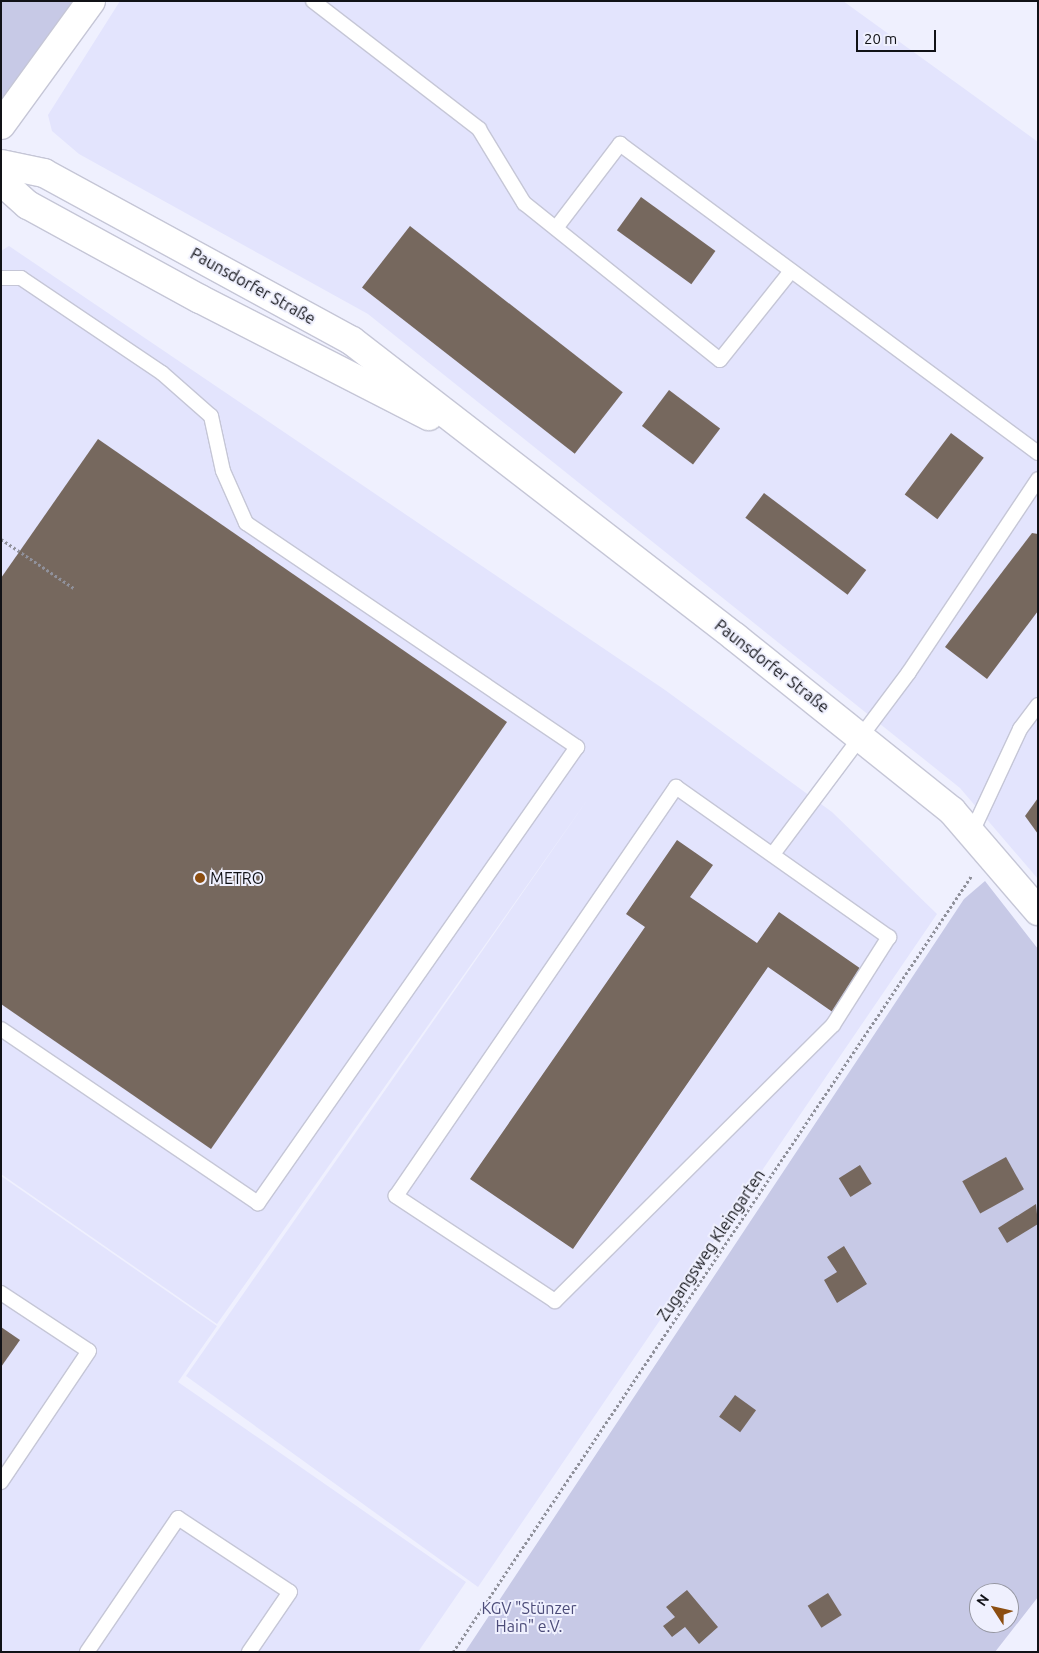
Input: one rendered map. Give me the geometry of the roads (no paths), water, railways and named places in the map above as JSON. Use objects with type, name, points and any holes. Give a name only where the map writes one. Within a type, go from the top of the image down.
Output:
[{"type":"main road","points":[[1,125],[91,1]]},
{"type":"main road","name":"Paunsdorfer Straße","points":[[1,164],[44,173],[352,341],[860,736],[952,811],[980,841],[1038,911]]},
{"type":"main road","name":"Paunsdorfer Straße","points":[[1,181],[28,205],[200,299],[485,444]]},
{"type":"lane","points":[[313,1],[479,129],[524,203],[720,360],[791,271]]},
{"type":"lane","points":[[556,228],[620,144],[1038,453]]},
{"type":"lane","points":[[1,278],[21,278],[162,373],[211,416],[223,471],[246,524],[577,747],[258,1203],[1,1029]]},
{"type":"lane","points":[[773,854],[909,672],[1038,479]]},
{"type":"lane","points":[[980,841],[1020,729],[1038,705]]},
{"type":"lane","points":[[676,787],[773,854],[889,936],[833,1025],[555,1301],[396,1196],[676,787]]},
{"type":"lane","points":[[1,1293],[88,1351],[1,1482]]},
{"type":"lane","points":[[87,1652],[178,1518],[290,1592],[249,1652]]},
{"type":"place","name":"METRO","points":[[200,878]]},
{"type":"park label","name":"KGV \"Stünzer Hain\" e.V.","points":[[529,1617]]}]
